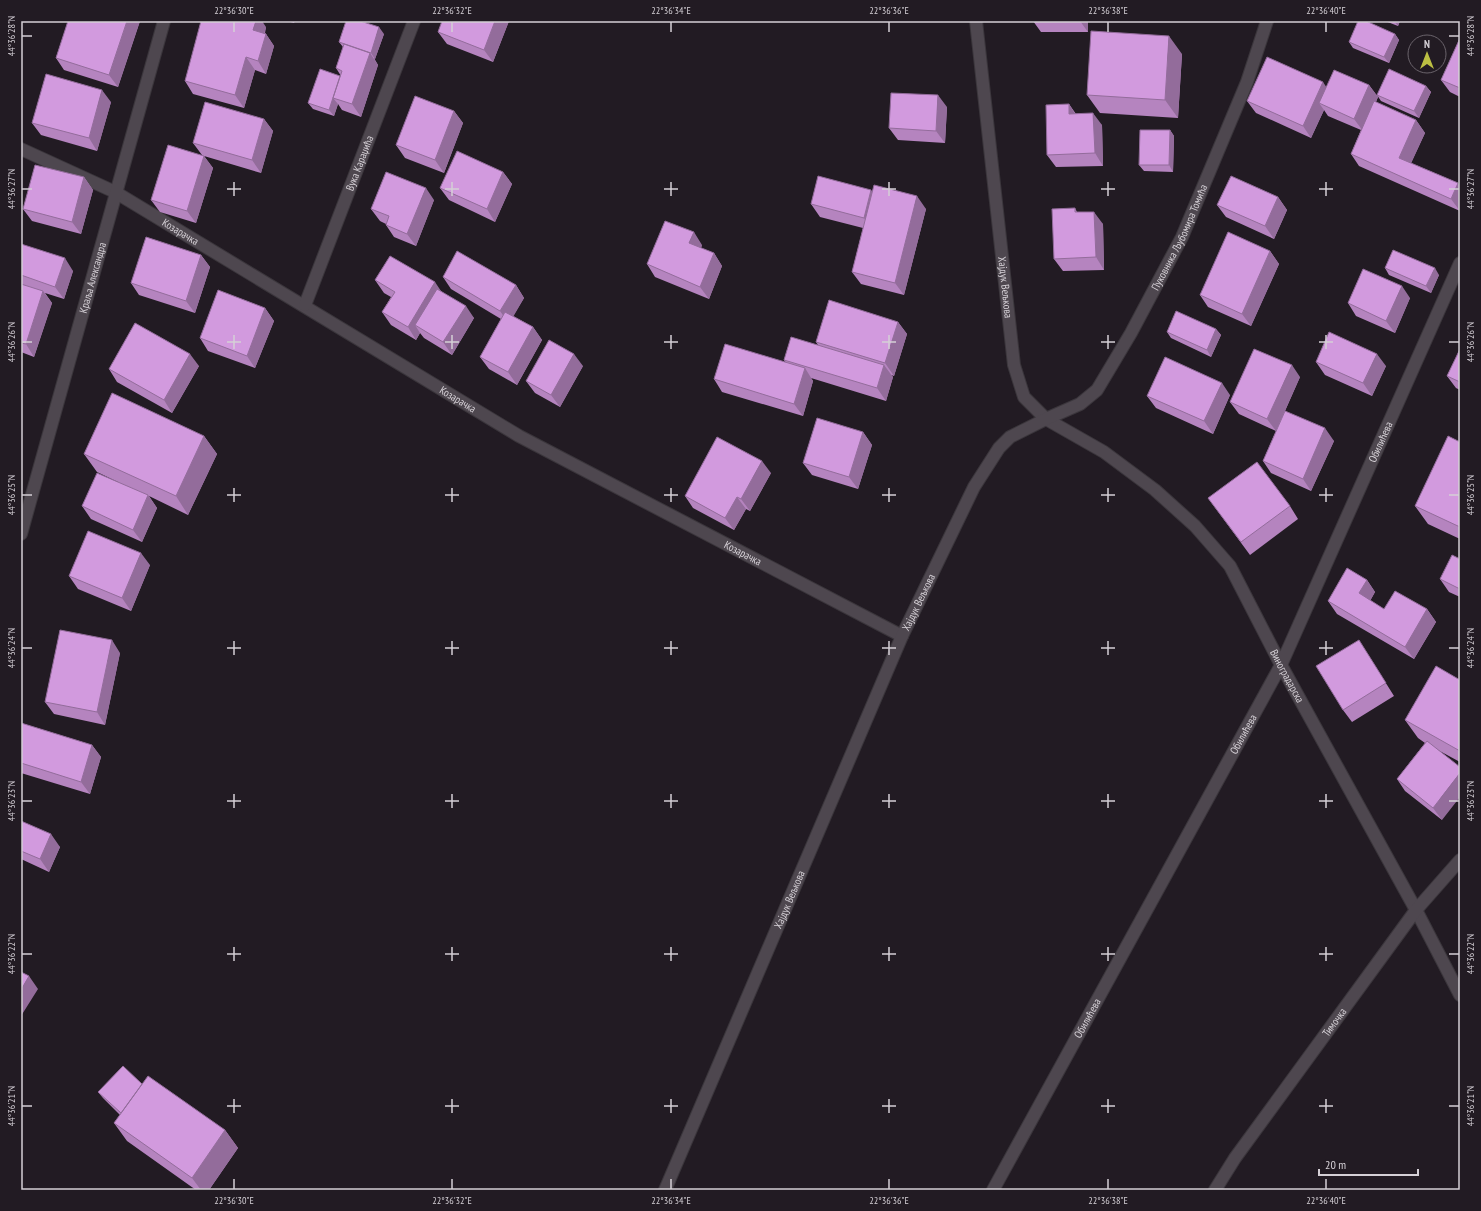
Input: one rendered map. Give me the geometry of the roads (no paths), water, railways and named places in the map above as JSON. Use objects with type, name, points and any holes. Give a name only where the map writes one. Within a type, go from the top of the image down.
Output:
[{"type":"street","name":"Краља Александра","points":[[21,534],[164,21]]},
{"type":"street","name":"Вука Караџића","points":[[305,305],[414,21]]},
{"type":"street","name":"Хајдук Вељкова","points":[[665,1190],[902,636],[974,487],[999,448],[1010,438],[1046,419],[1024,397],[1014,365],[976,21]]},
{"type":"street","name":"Пуковника Љубомира Томића","points":[[1046,419],[1080,404],[1097,390],[1131,333],[1182,237],[1247,82],[1267,21]]},
{"type":"street","name":"Козарачка","points":[[21,149],[116,192],[305,305],[519,436],[902,636]]},
{"type":"street","name":"Обилићева","points":[[993,1190],[1281,665],[1460,263]]},
{"type":"street","name":"Виноградарска","points":[[1046,419],[1104,452],[1154,490],[1195,526],[1230,566],[1281,665],[1416,910],[1460,994]]},
{"type":"street","name":"Тимочка","points":[[1215,1190],[1235,1158],[1416,910],[1460,860]]}]
